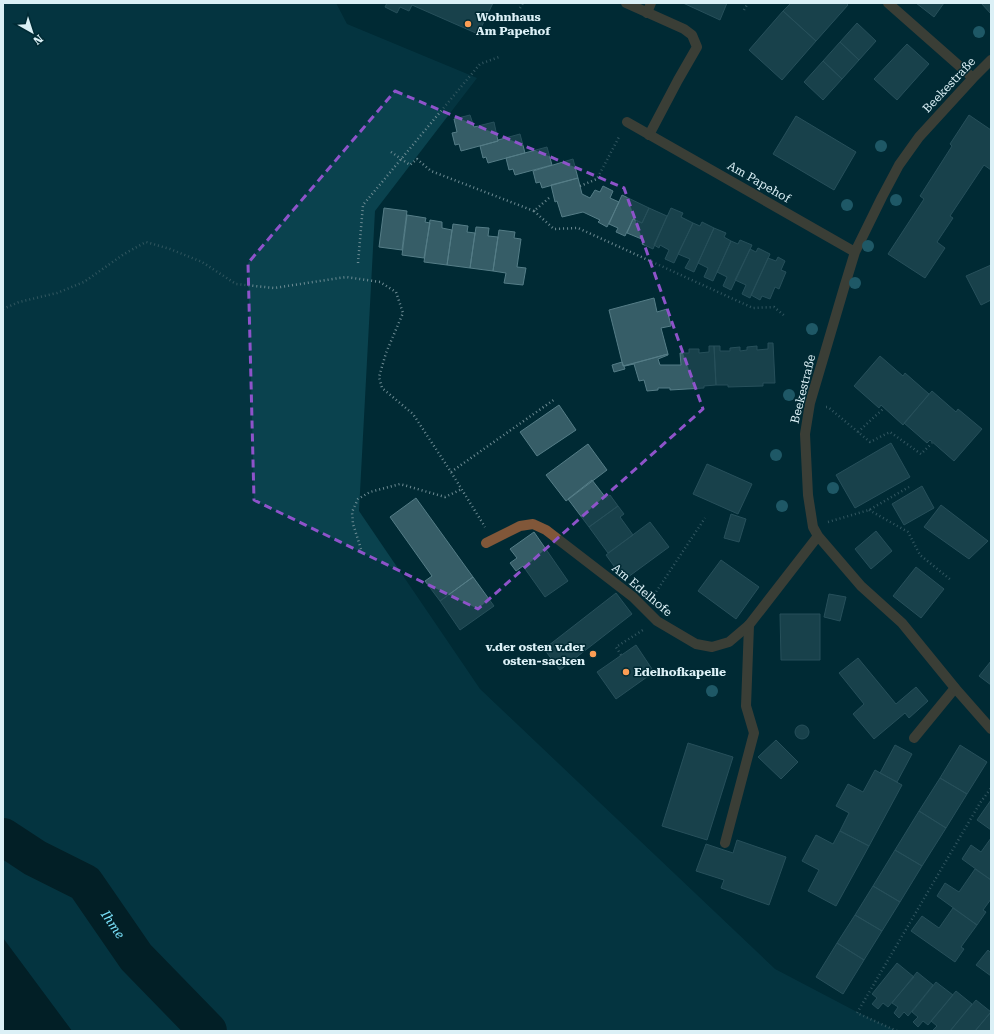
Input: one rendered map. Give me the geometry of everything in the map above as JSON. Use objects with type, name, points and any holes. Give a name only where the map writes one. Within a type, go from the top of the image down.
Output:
[{"type":"street","points":[[626,3],[684,29],[692,35],[697,47],[649,135]]},
{"type":"street","points":[[647,13],[651,3]]},
{"type":"street","points":[[888,3],[974,78]]},
{"type":"street","name":"Beekestraße","points":[[991,60],[919,137],[899,165],[882,197],[855,252],[810,402],[805,434],[808,495],[812,527],[861,586],[902,623],[955,688],[991,729]]},
{"type":"street","name":"Am Papehof","points":[[627,122],[855,252]]},
{"type":"street","name":"Am Edelhofe","points":[[489,541],[520,526],[533,524],[546,530],[633,597],[657,621],[696,644],[712,647],[729,642],[749,625],[818,536]]},
{"type":"street","points":[[725,843],[754,733],[746,706],[749,625]]},
{"type":"street","points":[[914,738],[955,688]]},
{"type":"path","points":[[520,8],[523,3]]},
{"type":"path","points":[[744,10],[748,3]]},
{"type":"path","points":[[358,263],[364,205],[480,64],[499,57]]},
{"type":"path","points":[[580,186],[597,179],[627,122]]},
{"type":"path","points":[[391,152],[410,165],[417,158],[431,171],[534,211],[554,229],[578,228],[753,308],[774,307],[786,317]]},
{"type":"path","points":[[534,211],[548,198]]},
{"type":"path","points":[[3,309],[19,302],[57,293],[84,282],[124,254],[146,242],[170,249],[202,262],[236,284],[274,288],[346,277],[380,282],[396,292],[402,313],[386,353],[379,377],[382,388],[413,414],[462,489],[489,541]]},
{"type":"path","points":[[451,472],[555,399]]},
{"type":"path","points":[[828,407],[870,442],[890,432],[921,454],[932,443]]},
{"type":"path","points":[[858,432],[884,408]]},
{"type":"path","points":[[362,549],[353,524],[352,512],[358,499],[370,492],[400,484],[445,497],[462,489]]},
{"type":"path","points":[[812,527],[869,510],[909,487]]},
{"type":"path","points":[[869,510],[908,532],[920,555],[951,580]]},
{"type":"path","points":[[645,609],[705,518]]},
{"type":"path","points":[[621,655],[616,647],[657,621]]},
{"type":"path","points":[[896,1031],[857,1012],[980,803],[991,788]]},
{"type":"highlighted area","points":[[395,91],[624,188],[703,409],[478,609],[254,500],[248,263]]},
{"type":"shaded area","points":[[3,3],[336,3],[347,24],[477,78],[375,211],[359,511],[480,689],[775,969],[897,1031],[72,1031],[3,938]]},
{"type":"shaded area","points":[[3,938],[72,1031],[3,1031]]},
{"type":"building","name":"Wohnhaus Am Papehof","points":[[387,3],[493,3],[478,34],[412,5],[409,11],[400,7],[397,13],[385,7]]},
{"type":"building","points":[[683,3],[727,3],[720,20]]},
{"type":"building","points":[[791,3],[846,3],[848,5],[816,41],[783,11]]},
{"type":"building","points":[[916,3],[944,3],[934,17]]},
{"type":"building","points":[[981,3],[991,3],[991,14]]},
{"type":"building","points":[[783,11],[816,41],[782,80],[749,50]]},
{"type":"building","points":[[857,23],[876,41],[859,60],[840,42]]},
{"type":"building","points":[[840,42],[859,60],[842,79],[823,61]]},
{"type":"building","points":[[907,44],[929,64],[897,100],[874,79]]},
{"type":"building","points":[[823,61],[842,79],[823,100],[804,82]]},
{"type":"building","points":[[470,115],[474,127],[494,122],[498,141],[461,151],[459,144],[455,145],[452,133],[457,132],[454,119]]},
{"type":"building","points":[[969,115],[991,130],[991,170],[984,165],[950,216],[953,218],[937,242],[945,248],[925,278],[888,254],[924,199],[920,196],[952,146],[950,144]]},
{"type":"building","points":[[796,116],[856,152],[834,190],[773,154]]},
{"type":"building","points":[[520,134],[525,153],[488,163],[486,157],[483,158],[480,146]]},
{"type":"building","points":[[547,147],[552,165],[515,175],[513,169],[509,170],[506,158]]},
{"type":"building","points":[[573,159],[578,178],[542,188],[540,182],[536,183],[533,171]]},
{"type":"building","points":[[578,178],[582,194],[590,198],[595,190],[600,192],[603,186],[613,191],[610,198],[619,202],[607,227],[598,222],[600,220],[583,212],[562,217],[557,201],[555,202],[551,185]]},
{"type":"building","points":[[622,195],[649,208],[642,223],[633,219],[625,236],[616,232],[618,228],[609,224]]},
{"type":"building","points":[[384,208],[407,211],[402,250],[379,247]]},
{"type":"building","points":[[649,208],[667,216],[653,249],[642,244],[644,240],[627,233],[633,219],[642,223]]},
{"type":"building","points":[[671,208],[683,213],[681,217],[693,223],[674,263],[665,259],[669,250],[660,245],[659,248],[654,245]]},
{"type":"building","points":[[407,215],[426,218],[425,222],[430,223],[424,258],[402,255]]},
{"type":"building","points":[[430,220],[442,222],[442,228],[452,230],[447,265],[424,262]]},
{"type":"building","points":[[702,222],[714,228],[694,272],[685,268],[690,259],[678,254],[693,223],[700,226]]},
{"type":"building","points":[[453,224],[468,226],[467,232],[475,233],[470,268],[447,265]]},
{"type":"building","points":[[476,227],[489,228],[488,236],[498,237],[493,271],[470,268]]},
{"type":"building","points":[[714,228],[726,233],[724,237],[731,241],[713,281],[704,277],[708,268],[698,263]]},
{"type":"building","points":[[499,230],[515,232],[514,238],[521,239],[517,267],[526,268],[523,285],[504,283],[506,273],[493,271]]},
{"type":"building","points":[[740,240],[752,245],[731,290],[723,286],[727,277],[717,272],[731,241],[738,244]]},
{"type":"building","points":[[758,248],[770,254],[750,298],[742,294],[746,285],[735,280],[750,249],[756,252]]},
{"type":"building","points":[[778,257],[785,261],[781,270],[786,272],[779,289],[775,287],[770,299],[762,296],[760,300],[751,295],[768,258],[776,261]]},
{"type":"building","points":[[991,265],[991,300],[981,305],[966,276]]},
{"type":"building","points":[[654,298],[657,312],[667,309],[671,326],[661,328],[668,354],[623,366],[609,310]]},
{"type":"building","points":[[768,343],[773,343],[775,383],[763,383],[763,386],[728,387],[728,385],[716,385],[714,346],[720,346],[720,351],[730,351],[730,348],[740,347],[740,351],[747,350],[747,347],[757,346],[757,350],[768,349]]},
{"type":"building","points":[[709,346],[714,346],[716,385],[704,386],[704,388],[670,390],[670,388],[658,388],[658,390],[647,391],[644,380],[639,381],[634,364],[624,366],[668,354],[658,359],[660,365],[681,365],[680,353],[689,353],[689,349],[699,349],[699,353],[709,352]]},
{"type":"building","points":[[880,356],[903,376],[905,373],[929,394],[903,425],[881,405],[879,408],[854,386]]},
{"type":"building","points":[[622,362],[625,369],[614,372],[612,365]]},
{"type":"building","points":[[932,391],[956,412],[958,409],[982,429],[954,461],[930,440],[927,443],[904,423]]},
{"type":"building","points":[[559,405],[576,430],[537,456],[520,432]]},
{"type":"building","points":[[891,443],[910,477],[855,508],[836,475]]},
{"type":"building","points":[[588,444],[607,470],[566,501],[546,475]]},
{"type":"building","points":[[707,464],[752,484],[738,514],[693,494]]},
{"type":"building","points":[[592,480],[606,498],[610,495],[618,506],[589,527],[568,499]]},
{"type":"building","points":[[922,486],[934,508],[904,525],[892,504]]},
{"type":"building","points":[[416,498],[473,577],[440,601],[425,581],[432,576],[390,517]]},
{"type":"building","points":[[941,505],[988,541],[969,559],[924,527]]},
{"type":"building","points":[[618,506],[624,514],[620,517],[633,535],[608,553],[589,527]]},
{"type":"building","points":[[731,514],[746,519],[739,542],[724,538]]},
{"type":"building","points":[[650,522],[669,547],[624,580],[606,555]]},
{"type":"building","points":[[876,531],[892,551],[871,569],[855,549]]},
{"type":"building","points":[[534,532],[568,581],[545,597],[523,566],[516,571],[510,563],[517,558],[510,549]]},
{"type":"building","points":[[721,560],[759,587],[736,619],[698,591]]},
{"type":"building","points":[[916,567],[944,589],[921,618],[893,596]]},
{"type":"building","points":[[473,577],[494,606],[460,630],[440,601]]},
{"type":"building","points":[[616,593],[632,614],[560,670],[544,649]]},
{"type":"building","points":[[829,594],[846,597],[840,621],[824,617]]},
{"type":"building","points":[[780,614],[820,614],[820,660],[781,660]]},
{"type":"building","name":"Edelhofkapelle","points":[[636,645],[654,672],[616,699],[597,672]]},
{"type":"building","points":[[858,658],[896,704],[916,687],[928,701],[909,718],[905,713],[874,739],[853,714],[864,704],[839,673]]},
{"type":"building","points":[[991,661],[991,685],[979,676]]},
{"type":"building","points":[[802,725],[807,727],[809,732],[807,737],[802,739],[797,737],[795,732],[797,727]]},
{"type":"building","points":[[776,740],[798,762],[781,779],[758,757]]},
{"type":"building","points":[[688,743],[733,757],[707,840],[662,826]]},
{"type":"building","points":[[895,745],[912,754],[897,782],[880,773]]},
{"type":"building","points":[[960,745],[987,762],[967,794],[940,778]]},
{"type":"building","points":[[875,770],[902,785],[869,846],[840,831],[849,813],[836,806],[848,784],[863,792]]},
{"type":"building","points":[[940,778],[967,794],[946,828],[919,811]]},
{"type":"building","points":[[991,800],[991,830],[977,820]]},
{"type":"building","points":[[919,811],[946,828],[922,866],[895,850]]},
{"type":"building","points":[[840,831],[869,846],[836,906],[808,891],[819,870],[802,861],[816,835],[833,844]]},
{"type":"building","points":[[991,838],[991,880],[962,859],[971,845],[981,852]]},
{"type":"building","points":[[737,840],[786,857],[769,905],[721,888],[724,880],[696,871],[706,844],[733,853]]},
{"type":"building","points":[[895,850],[922,866],[900,902],[873,886]]},
{"type":"building","points":[[975,869],[991,880],[991,899],[983,910],[986,912],[977,925],[937,896],[945,883],[959,892]]},
{"type":"building","points":[[873,886],[900,902],[882,931],[855,915]]},
{"type":"building","points":[[953,908],[977,925],[961,947],[964,949],[955,962],[911,931],[922,916],[939,928]]},
{"type":"building","points":[[855,915],[882,931],[864,960],[837,943]]},
{"type":"building","points":[[837,943],[864,960],[843,994],[816,977]]},
{"type":"building","points":[[988,950],[991,953],[991,976],[976,965]]},
{"type":"building","points":[[897,963],[914,977],[888,1007],[883,1003],[878,1009],[872,1004],[877,998],[872,994]]},
{"type":"building","points":[[917,972],[933,985],[908,1016],[904,1012],[899,1018],[894,1013],[898,1007],[892,1003]]},
{"type":"building","points":[[936,982],[953,995],[928,1025],[923,1021],[918,1027],[913,1022],[918,1017],[912,1012]]},
{"type":"building","points":[[956,991],[972,1004],[950,1031],[932,1031],[937,1026],[931,1021]]},
{"type":"building","points":[[976,1000],[991,1012],[975,1031],[950,1031]]},
{"type":"building","points":[[991,1012],[991,1031],[975,1031]]},
{"type":"waterway","name":"Ihme","points":[[3,837],[35,858],[85,883],[136,957],[208,1031]]},
{"type":"place","name":"Wohnhaus Am Papehof","points":[[468,24]]},
{"type":"place","name":"v.der osten v.der osten-sacken","points":[[593,654]]},
{"type":"place","name":"Edelhofkapelle","points":[[626,672]]}]
